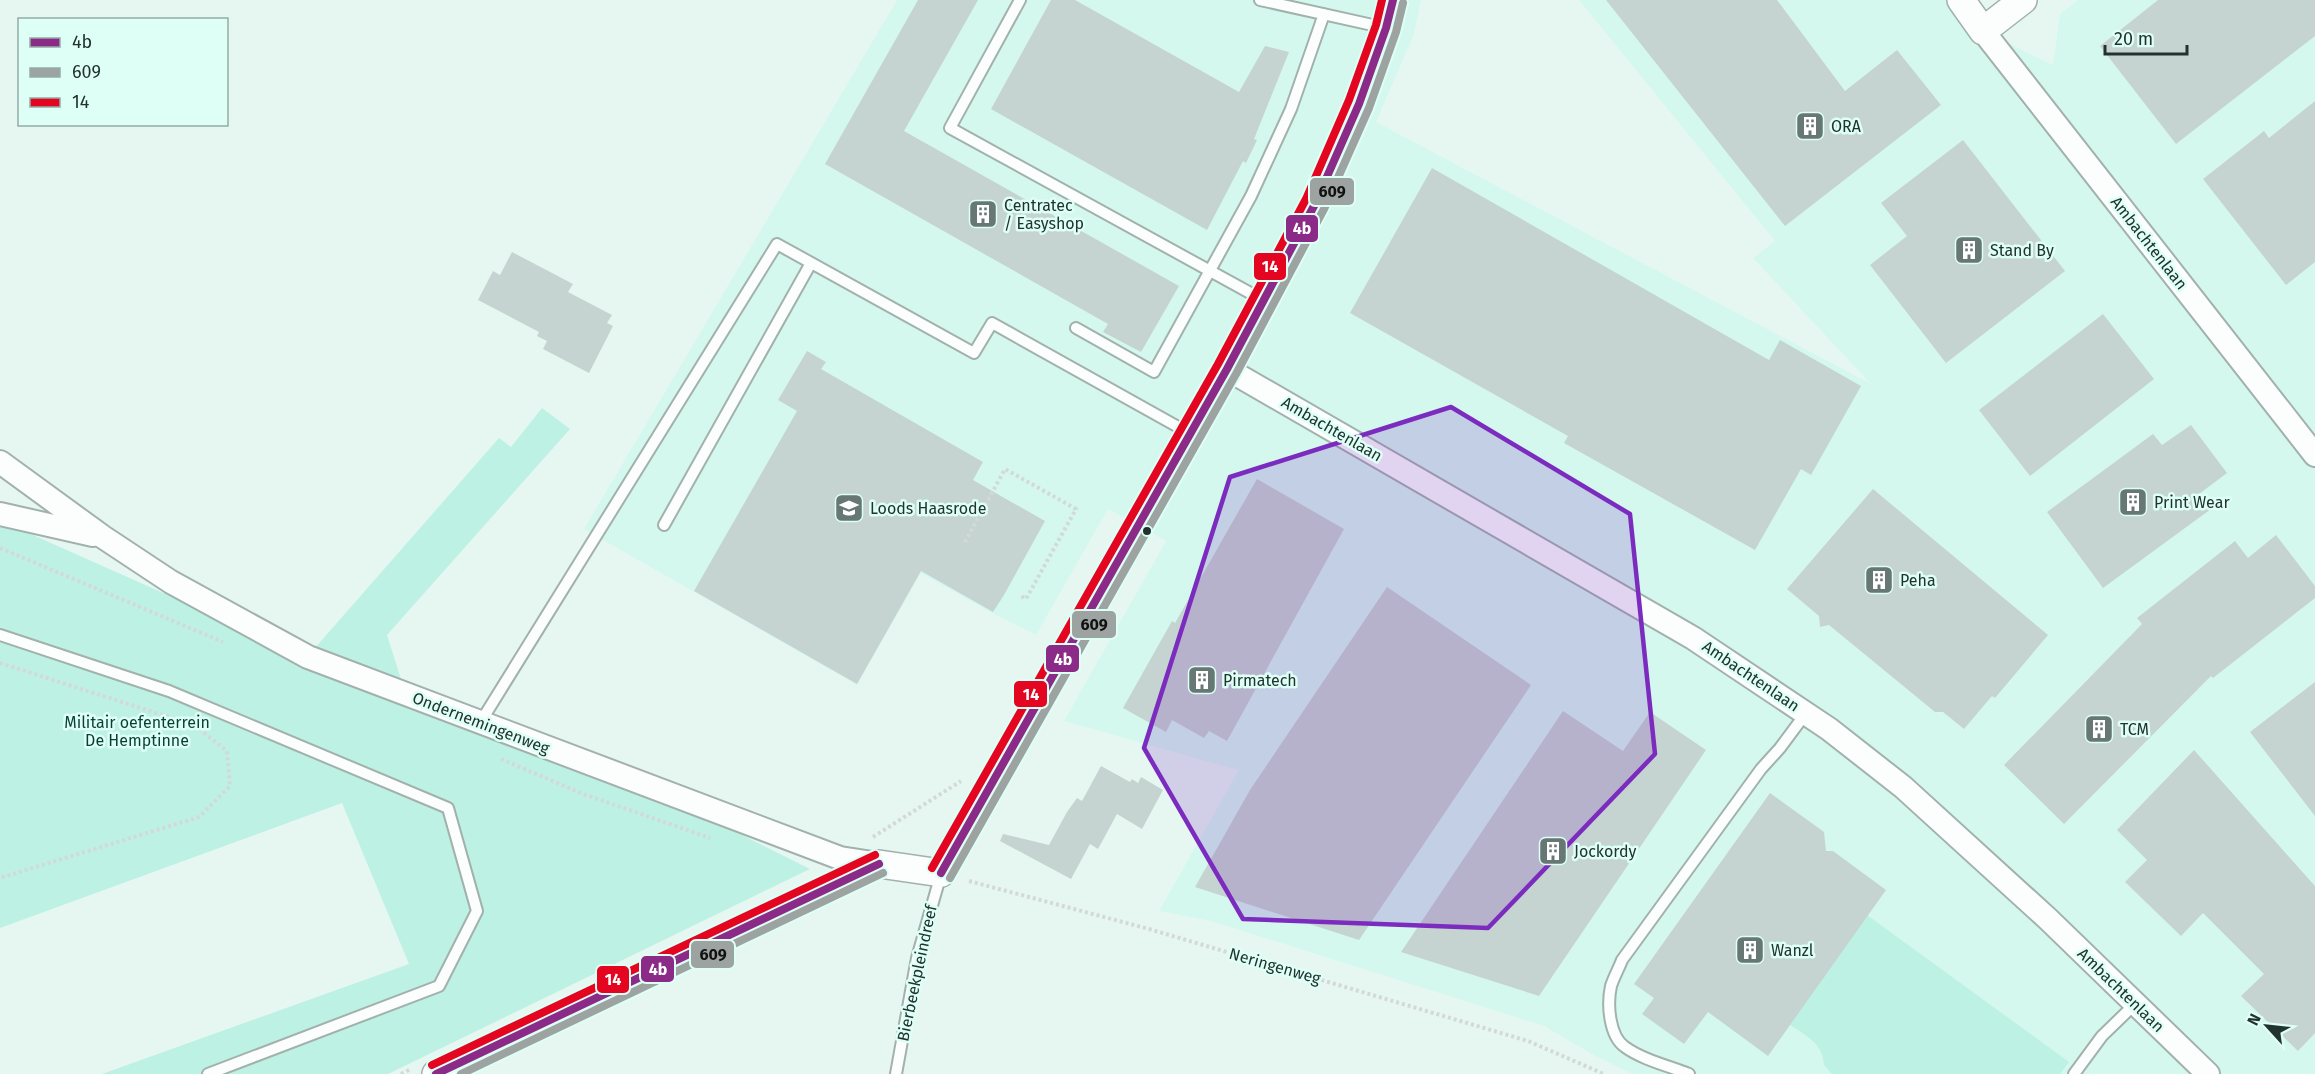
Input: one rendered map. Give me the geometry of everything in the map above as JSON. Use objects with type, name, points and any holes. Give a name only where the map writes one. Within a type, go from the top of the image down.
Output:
[{"type":"street","points":[[436,1074],[879,864],[941,873],[1227,369],[1315,204],[1359,104],[1386,28],[1393,0]]},
{"type":"street","name":"Ambachtenlaan","points":[[1961,0],[2315,455]]},
{"type":"street","points":[[1983,31],[2024,0]]},
{"type":"street","name":"Ambachtenlaan","points":[[1227,369],[1693,638],[1806,713],[1904,787],[2048,919],[2208,1074]]},
{"type":"street","name":"Ondernemingenweg","points":[[0,462],[103,537],[171,582],[308,657],[840,858],[879,864]]},
{"type":"street","name":"Ondernemingenweg","points":[[0,514],[103,537]]},
{"type":"lane","points":[[1020,0],[950,128],[1264,300]]},
{"type":"lane","points":[[1260,0],[1386,28]]},
{"type":"lane","points":[[1076,328],[1154,372],[1212,271],[1251,196],[1291,109],[1324,14]]},
{"type":"lane","points":[[480,723],[777,244],[974,353],[992,323],[1189,433]]},
{"type":"lane","points":[[664,525],[812,262]]},
{"type":"lane","points":[[0,635],[169,691],[448,808],[477,911],[439,987],[208,1074]]},
{"type":"lane","points":[[1689,1074],[1645,1058],[1623,1047],[1615,1035],[1610,1015],[1611,987],[1622,960],[1761,769],[1806,713]]},
{"type":"lane","name":"Bierbeekpleindreef","points":[[896,1074],[917,958],[941,873]]},
{"type":"lane","points":[[2074,1074],[2102,1036],[2135,1004]]},
{"type":"path","points":[[965,542],[1005,469],[1076,509],[1026,599],[1019,595]]},
{"type":"path","points":[[0,663],[194,725],[227,751],[230,786],[199,817],[0,878]]},
{"type":"path","name":"Neringenweg","points":[[941,873],[1149,929],[1528,1041],[1604,1074]]},
{"type":"highlighted area","points":[[1451,407],[1630,514],[1655,754],[1488,928],[1243,919],[1144,748],[1230,477]]},
{"type":"shaded area","points":[[897,0],[1421,0],[1414,34],[1376,122],[1871,384],[1753,258],[1775,241],[1579,0],[1975,0],[1983,31],[2053,65],[2060,14],[2078,0],[2315,0],[2315,1074],[1633,1074],[1597,1057],[1544,1026],[1211,921],[1159,911],[1239,770],[1064,721],[1166,541],[1108,509],[1036,635],[921,573],[857,685],[584,529]]},
{"type":"green space","name":"Militair oefenterrein De Hemptinne","points":[[542,408],[570,429],[387,635],[406,695],[660,804],[726,827],[810,869],[388,1074],[102,1074],[409,964],[342,803],[0,928],[0,524],[15,527],[307,657],[499,438],[511,447]]},
{"type":"green space","points":[[1867,915],[2069,1062],[2060,1074],[1832,1074],[1824,1065],[1823,1057],[1817,1046],[1789,1024]]},
{"type":"building","name":"Centratec / Easyshop","points":[[918,0],[978,0],[904,131],[1179,286],[1141,352],[1103,332],[1108,324],[825,164]]},
{"type":"building","points":[[1051,0],[1075,0],[1239,92],[1265,46],[1289,52],[1254,139],[1257,140],[1246,163],[1243,161],[1207,230],[991,109]]},
{"type":"building","name":"ORA","points":[[1606,0],[1777,0],[1845,91],[1897,50],[1941,105],[1785,226]]},
{"type":"building","points":[[2158,0],[2315,0],[2315,36],[2176,144],[2100,46]]},
{"type":"building","points":[[2315,101],[2315,262],[2286,285],[2203,179],[2264,131],[2269,138]]},
{"type":"building","name":"Stand By","points":[[1963,140],[2065,271],[1946,363],[1870,265],[1907,236],[1881,203]]},
{"type":"building","points":[[1432,168],[1769,360],[1780,340],[1861,386],[1811,475],[1801,469],[1755,550],[1564,443],[1568,436],[1350,313]]},
{"type":"building","points":[[512,252],[573,284],[568,292],[612,315],[607,323],[613,326],[589,373],[543,349],[547,341],[537,336],[539,332],[478,300],[493,271],[500,275]]},
{"type":"building","points":[[2103,314],[2154,379],[2030,476],[1979,410]]},
{"type":"building","name":"Loods Haasrode","points":[[807,351],[826,362],[821,369],[983,462],[973,480],[1045,521],[993,612],[921,571],[857,684],[694,591],[797,411],[778,400]]},
{"type":"building","name":"Print Wear","points":[[2191,425],[2227,473],[2199,494],[2211,509],[2103,588],[2047,512],[2153,434],[2162,445]]},
{"type":"building","points":[[1257,479],[1344,529],[1227,741],[1209,731],[1204,738],[1172,720],[1166,732],[1123,708],[1172,621],[1175,623]]},
{"type":"building","points":[[1873,489],[2048,635],[1995,698],[1992,696],[1964,729],[1943,712],[1935,712],[1829,625],[1820,627],[1819,616],[1787,589]]},
{"type":"building","points":[[2276,535],[2315,586],[2315,598],[2213,678],[2211,676],[2064,824],[2004,765],[2142,624],[2137,618],[2235,541],[2248,558]]},
{"type":"building","points":[[1387,587],[1531,685],[1359,940],[1195,887],[1250,790]]},
{"type":"building","points":[[2315,682],[2315,816],[2250,732]]},
{"type":"building","name":"Jockordy","points":[[1563,711],[1623,751],[1650,712],[1706,750],[1539,996],[1401,952]]},
{"type":"building","points":[[2194,750],[2315,886],[2315,1033],[2298,1051],[2241,996],[2264,974],[2203,913],[2181,936],[2125,882],[2147,860],[2117,830]]},
{"type":"building","points":[[1101,766],[1130,782],[1132,779],[1138,783],[1141,777],[1163,790],[1142,829],[1117,814],[1098,849],[1090,844],[1071,879],[1000,841],[1003,834],[1049,845],[1077,798],[1082,801]]},
{"type":"building","name":"Wanzl","points":[[1770,793],[1824,832],[1826,851],[1833,851],[1886,890],[1768,1056],[1708,1012],[1684,1044],[1642,1014],[1654,998],[1634,984]]},
{"type":"transit line","name":"14","points":[[932,868],[1218,364],[1306,199],[1349,100],[1376,25],[1382,0]]},
{"type":"transit line","name":"4b","points":[[941,873],[1227,369],[1315,204],[1359,104],[1386,28],[1393,0]]},
{"type":"transit line","name":"609","points":[[950,878],[1236,374],[1324,209],[1369,108],[1396,32],[1403,3]]},
{"type":"transit line","name":"14","points":[[432,1065],[875,855]]},
{"type":"transit line","name":"4b","points":[[436,1074],[879,864]]},
{"type":"transit line","name":"609","points":[[461,1074],[883,873]]},
{"type":"place","name":"ORA","points":[[1810,126]]},
{"type":"place","name":"Centratec / Easyshop","points":[[983,214]]},
{"type":"place","name":"Stand By","points":[[1969,250]]},
{"type":"place","name":"Print Wear","points":[[2133,502]]},
{"type":"place","name":"Loods Haasrode","points":[[849,508]]},
{"type":"place","name":"Peha","points":[[1879,580]]},
{"type":"place","name":"Pirmatech","points":[[1202,680]]},
{"type":"place","name":"TCM","points":[[2099,729]]},
{"type":"place","name":"Jockordy","points":[[1553,851]]},
{"type":"place","name":"Wanzl","points":[[1750,950]]}]
